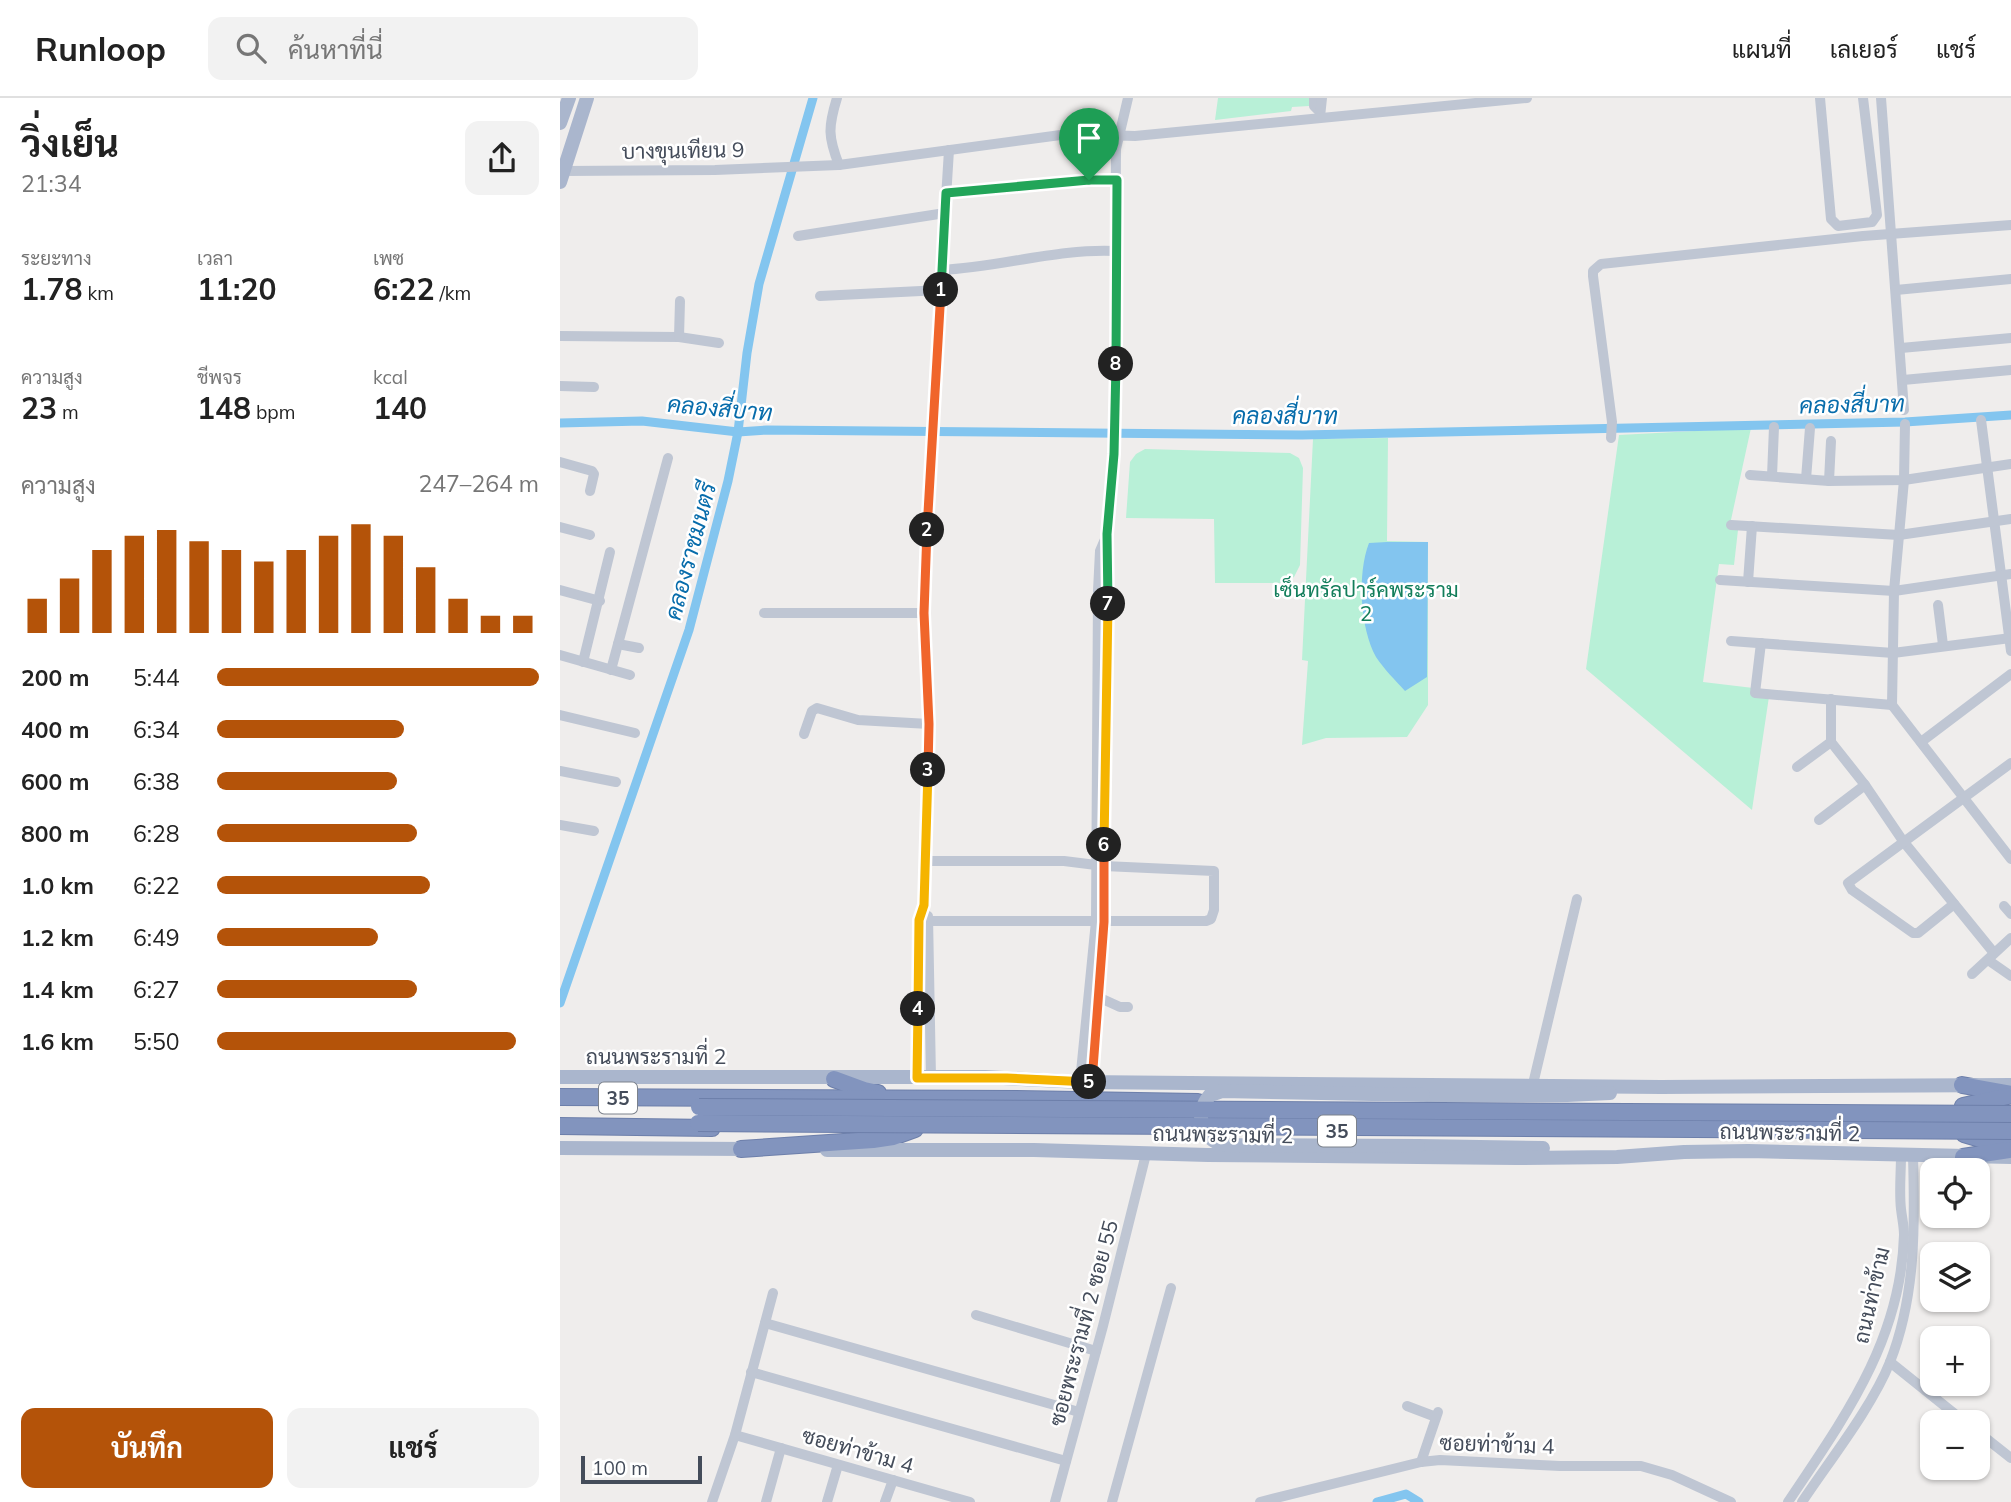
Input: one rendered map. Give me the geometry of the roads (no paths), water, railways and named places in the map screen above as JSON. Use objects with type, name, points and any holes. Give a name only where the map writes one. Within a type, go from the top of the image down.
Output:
[{"type":"highway","points":[[834,1079],[864,1090],[909,1100]]},
{"type":"highway","points":[[1962,1085],[2011,1094]]},
{"type":"highway","points":[[1963,1107],[2011,1094]]},
{"type":"highway","name":"ถนนพระรามที่ 2","points":[[560,1097],[1073,1100],[1222,1104],[2011,1106]]},
{"type":"highway","points":[[2011,1114],[698,1115],[2011,1132]]},
{"type":"highway","name":"ถนนพระรามที่ 2","points":[[560,1126],[1964,1134],[2011,1132]]},
{"type":"highway","points":[[741,1149],[873,1140],[915,1129]]},
{"type":"highway","points":[[1964,1134],[2011,1149]]},
{"type":"highway","points":[[1963,1157],[2011,1149]]},
{"type":"main road","points":[[560,123],[569,98]]},
{"type":"main road","points":[[562,176],[587,98]]},
{"type":"main road","name":"ถนนพระรามที่ 2","points":[[560,1077],[996,1078],[1086,1082],[1661,1087],[2011,1085]]},
{"type":"main road","points":[[1661,1087],[1602,1094],[1423,1095],[1222,1091],[1210,1095],[1201,1112],[1205,1133],[1216,1143],[1225,1145],[1640,1149],[1684,1152]]},
{"type":"main road","name":"ถนนพระรามที่ 2","points":[[561,1148],[1024,1150],[1516,1158],[1617,1157],[1684,1152],[2011,1157]]},
{"type":"street","points":[[836,98],[829,121],[829,134],[839,165]]},
{"type":"street","points":[[1086,1082],[1098,997],[1102,676],[1100,551],[1107,534],[1114,454],[1116,149],[1128,98]]},
{"type":"street","points":[[1314,98],[1314,106],[1320,114]]},
{"type":"street","points":[[1320,114],[1322,98]]},
{"type":"street","name":"บางขุนเทียน 9","points":[[562,176],[839,165],[1068,134],[1121,135],[1224,128],[1320,114],[1527,98]]},
{"type":"street","points":[[1820,98],[1831,219],[1838,226],[1872,222],[1877,215],[1863,98]]},
{"type":"street","points":[[1881,98],[1904,410]]},
{"type":"street","points":[[924,1078],[924,905],[929,724],[924,613],[930,457],[949,150]]},
{"type":"street","points":[[946,193],[1089,180],[1117,180]]},
{"type":"street","points":[[798,236],[944,213]]},
{"type":"street","points":[[1611,438],[1612,422],[1594,276],[1596,267],[1605,263],[1893,233],[2011,225]]},
{"type":"street","points":[[942,270],[977,269],[1084,251],[1116,251]]},
{"type":"street","points":[[1896,290],[2011,279]]},
{"type":"street","points":[[820,296],[941,290]]},
{"type":"street","points":[[679,337],[680,301]]},
{"type":"street","points":[[560,337],[679,337],[719,342]]},
{"type":"street","points":[[1901,348],[2011,338]]},
{"type":"street","points":[[1903,380],[2011,370]]},
{"type":"street","points":[[560,386],[594,387]]},
{"type":"street","points":[[1981,420],[2006,574],[2011,651]]},
{"type":"street","points":[[1905,424],[1904,480],[1894,591],[1892,705],[2011,859]]},
{"type":"street","points":[[1772,476],[1774,427]]},
{"type":"street","points":[[1807,479],[1810,428]]},
{"type":"street","points":[[1829,481],[1831,441]]},
{"type":"street","points":[[611,670],[668,458]]},
{"type":"street","points":[[560,462],[594,472],[590,491]]},
{"type":"street","points":[[1750,475],[1829,481],[1904,480],[2011,464]]},
{"type":"street","points":[[1731,525],[1899,535],[2011,519]]},
{"type":"street","points":[[1748,582],[1752,526]]},
{"type":"street","points":[[560,527],[590,535]]},
{"type":"street","points":[[583,662],[610,552]]},
{"type":"street","points":[[1720,580],[1894,591],[2006,574]]},
{"type":"street","points":[[560,590],[600,601]]},
{"type":"street","points":[[1938,605],[1943,645]]},
{"type":"street","points":[[764,613],[924,613]]},
{"type":"street","points":[[1731,641],[1893,653],[2010,638]]},
{"type":"street","points":[[1761,643],[1755,693],[1892,705]]},
{"type":"street","points":[[618,645],[639,648]]},
{"type":"street","points":[[560,655],[630,675]]},
{"type":"street","points":[[1921,742],[2011,674]]},
{"type":"street","points":[[1831,699],[1832,742],[1991,957],[2011,976]]},
{"type":"street","points":[[804,734],[812,711],[817,708],[858,720],[929,724]]},
{"type":"street","points":[[560,715],[635,733]]},
{"type":"street","points":[[1797,767],[1832,742]]},
{"type":"street","points":[[1954,904],[1918,933],[1913,933],[1849,888],[1850,881],[2011,764]]},
{"type":"street","points":[[560,771],[616,782]]},
{"type":"street","points":[[1819,820],[1865,785]]},
{"type":"street","points":[[560,825],[594,831]]},
{"type":"street","points":[[924,920],[1206,921],[1211,919],[1214,910],[1214,871],[1099,865],[1064,860],[925,861]]},
{"type":"street","points":[[1533,1084],[1577,899]]},
{"type":"street","points":[[1086,1082],[1100,922]]},
{"type":"street","points":[[1972,974],[2011,938]]},
{"type":"street","points":[[1098,997],[1120,1007],[1128,1007]]},
{"type":"street","name":"ซอยพระรามที่ 2 ซอย 55","points":[[1055,1502],[1146,1154]]},
{"type":"street","name":"ถนนท่าข้าม","points":[[1802,1502],[1856,1421],[1890,1362],[1906,1299],[1913,1254],[1907,1156]]},
{"type":"street","name":"ถนนท่าข้าม","points":[[1788,1502],[1858,1395],[1877,1356],[1888,1326],[1909,1219]]},
{"type":"street","points":[[1112,1502],[1171,1288]]},
{"type":"street","points":[[712,1502],[735,1435],[773,1293]]},
{"type":"street","points":[[976,1315],[1096,1351]]},
{"type":"street","points":[[765,1323],[1079,1412]]},
{"type":"street","points":[[1890,1362],[1950,1410]]},
{"type":"street","points":[[751,1372],[1066,1461]]},
{"type":"street","points":[[1407,1406],[1437,1415],[1421,1462]]},
{"type":"street","name":"ซอยท่าข้าม 4","points":[[735,1435],[965,1501]]},
{"type":"street","points":[[1990,1441],[2011,1458]]},
{"type":"street","points":[[766,1502],[781,1448]]},
{"type":"street","name":"ซอยท่าข้าม 4","points":[[1260,1502],[1421,1462],[1440,1460],[1560,1466],[1642,1466],[1672,1475],[1731,1502]]},
{"type":"street","points":[[827,1502],[838,1465]]},
{"type":"street","points":[[886,1502],[893,1480]]},
{"type":"water","points":[[1428,542],[1427,677],[1405,691],[1376,657],[1366,631],[1362,601],[1363,570],[1369,543]]},
{"type":"waterway","name":"คลองราชมนตรี","points":[[560,1003],[689,630],[738,432],[747,353],[759,284],[813,98]]},
{"type":"waterway","name":"คลองสี่บาท","points":[[560,423],[642,421],[738,432],[767,430],[1302,435],[1905,422],[2011,415]]},
{"type":"waterway","points":[[1377,1502],[1406,1494],[1419,1502]]},
{"type":"park label","name":"เซ็นทรัลปาร์คพระราม 2","points":[[1366,601]]}]
